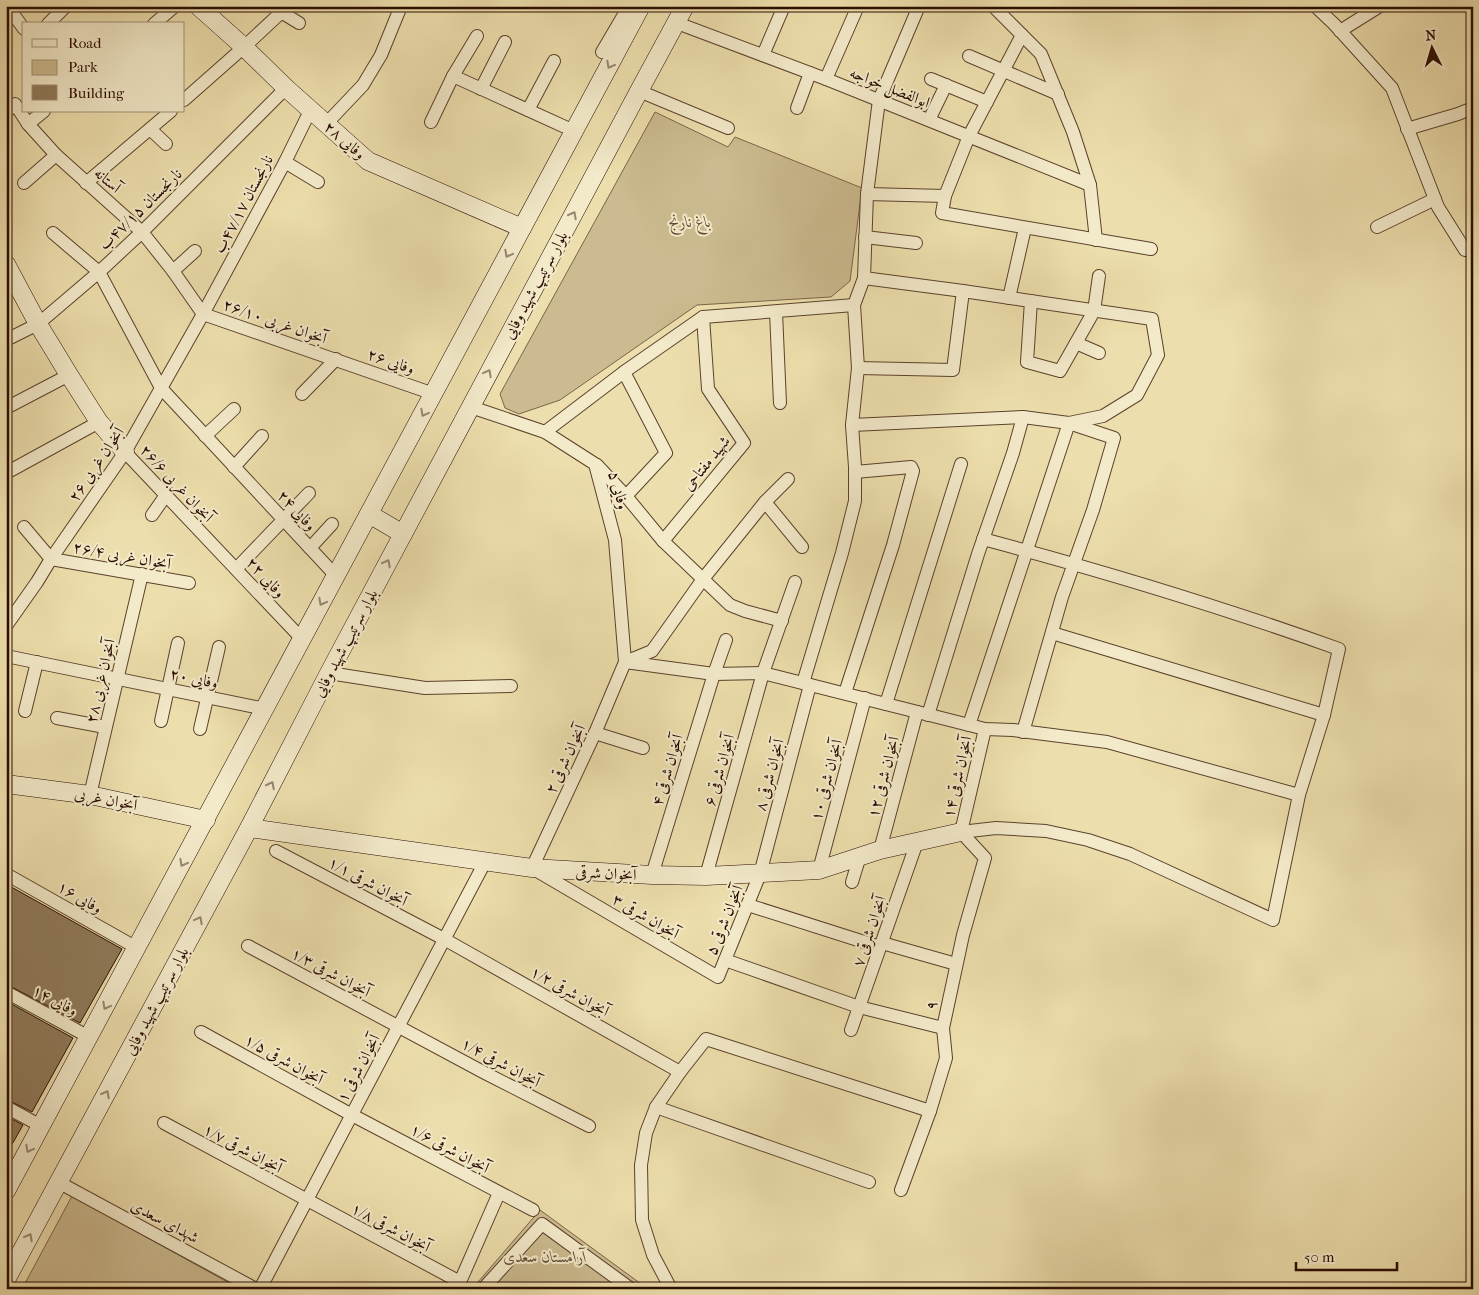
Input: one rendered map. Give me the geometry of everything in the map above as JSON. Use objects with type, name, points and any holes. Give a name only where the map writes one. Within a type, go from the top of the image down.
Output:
[{"type":"main road","name":"وفایی ۲۸","points":[[198,6],[368,161],[522,228]]},
{"type":"main road","points":[[6,1191],[641,6]]},
{"type":"main road","name":"بلوار سرتیپ شهید وفایی","points":[[6,1280],[249,828],[329,673],[685,6]]},
{"type":"main road","points":[[7,266],[38,324],[68,374],[100,422],[125,452]]},
{"type":"main road","points":[[369,514],[403,534]]},
{"type":"main road","name":"آبخوان غربی","points":[[6,784],[90,795],[206,820]]},
{"type":"main road","name":"آبخوان شرقی","points":[[249,828],[532,868],[706,876],[819,870],[880,850],[961,832]]},
{"type":"street","points":[[50,22],[66,6]]},
{"type":"street","points":[[156,22],[176,6]]},
{"type":"street","points":[[326,124],[363,85],[381,55],[401,6]]},
{"type":"street","points":[[602,52],[629,6]]},
{"type":"street","points":[[763,55],[784,6]]},
{"type":"street","points":[[826,79],[858,6]]},
{"type":"street","points":[[545,432],[624,372],[703,317],[854,305],[864,278],[867,194],[880,100],[919,6]]},
{"type":"street","points":[[1315,6],[1392,88],[1438,207],[1466,250]]},
{"type":"street","points":[[1340,31],[1380,6]]},
{"type":"street","points":[[7,8],[22,27]]},
{"type":"street","points":[[998,8],[1041,54],[1058,94],[1073,132],[1090,185],[1096,240]]},
{"type":"street","points":[[185,99],[285,9],[299,24]]},
{"type":"street","name":"ابوالفضل خواجه","points":[[677,23],[880,100],[1090,185]]},
{"type":"street","points":[[1022,35],[969,136],[945,196],[942,213],[1151,248]]},
{"type":"street","points":[[431,122],[453,76],[477,36]]},
{"type":"street","points":[[481,88],[505,42]]},
{"type":"street","points":[[969,56],[1058,94]]},
{"type":"street","points":[[528,110],[554,61]]},
{"type":"street","points":[[797,108],[810,73]]},
{"type":"street","points":[[453,76],[574,131]]},
{"type":"street","points":[[931,79],[987,102]]},
{"type":"street","points":[[929,120],[946,85]]},
{"type":"street","name":"نارنجستان ۴۷/۱۵ب","points":[[6,340],[38,324],[99,272],[142,232],[286,88]]},
{"type":"street","points":[[639,91],[728,128]]},
{"type":"street","name":"آستانه","points":[[6,112],[15,104],[28,124],[56,155],[142,232],[173,270],[203,314]]},
{"type":"street","points":[[1407,129],[1473,108]]},
{"type":"street","name":"نارنجستان ۴۷/۱۷ب","points":[[203,314],[285,162],[311,109]]},
{"type":"street","points":[[28,124],[43,112]]},
{"type":"street","points":[[86,183],[169,112]]},
{"type":"street","points":[[150,129],[166,144]]},
{"type":"street","points":[[24,184],[56,155]]},
{"type":"street","points":[[285,162],[318,182]]},
{"type":"street","points":[[867,194],[945,196]]},
{"type":"street","points":[[1377,227],[1435,199]]},
{"type":"street","points":[[1009,298],[1025,228]]},
{"type":"street","points":[[53,233],[99,272]]},
{"type":"street","points":[[865,238],[916,243]]},
{"type":"street","points":[[173,270],[195,251]]},
{"type":"street","name":"وفایی ۲۴","points":[[99,272],[161,388],[336,576]]},
{"type":"street","points":[[1030,301],[1027,362],[1060,371],[1094,310],[1099,276]]},
{"type":"street","points":[[864,278],[1152,319],[1158,355],[1137,395],[1103,416],[1069,423]]},
{"type":"street","points":[[858,368],[954,370],[964,291]]},
{"type":"street","name":"آبخوان شرقی ۸","points":[[760,874],[824,611],[842,553],[855,501],[852,426],[858,368],[854,305]]},
{"type":"street","points":[[776,312],[780,403]]},
{"type":"street","name":"آبخوان غربی ۲۶/۱۰","points":[[203,314],[336,359]]},
{"type":"street","name":"آبخوان غربی ۲۶","points":[[8,617],[37,582],[125,452],[203,314]]},
{"type":"street","name":"شهید مفتاحی","points":[[663,541],[744,443],[708,389],[703,317]]},
{"type":"street","points":[[1076,343],[1099,353]]},
{"type":"street","points":[[302,394],[336,359]]},
{"type":"street","name":"وفایی ۲۶","points":[[336,359],[434,394]]},
{"type":"street","points":[[624,372],[666,453],[626,496]]},
{"type":"street","points":[[6,408],[68,374]]},
{"type":"street","name":"وفایی ۵","points":[[471,406],[545,432],[595,464],[615,540],[626,662]]},
{"type":"street","points":[[205,436],[234,409]]},
{"type":"street","points":[[852,426],[1023,417],[1069,423],[1114,438],[1093,510],[1062,597],[1023,732]]},
{"type":"street","name":"آبخوان شرقی ۱۲","points":[[880,850],[923,713],[1013,453],[1023,417]]},
{"type":"street","points":[[6,473],[100,422]]},
{"type":"street","points":[[969,725],[1069,423]]},
{"type":"street","points":[[234,467],[262,436]]},
{"type":"street","name":"آبخوان غربی ۲۶/۶","points":[[125,452],[205,537]]},
{"type":"street","points":[[595,464],[626,496],[663,541],[730,606],[782,620]]},
{"type":"street","points":[[886,704],[961,464]]},
{"type":"street","points":[[845,693],[893,545],[913,471],[911,467],[855,472]]},
{"type":"street","points":[[626,662],[652,651],[703,579],[765,502],[788,479]]},
{"type":"street","points":[[236,569],[308,493]]},
{"type":"street","points":[[152,515],[166,495]]},
{"type":"street","points":[[765,502],[802,548]]},
{"type":"street","points":[[310,548],[332,524]]},
{"type":"street","points":[[24,527],[51,559]]},
{"type":"street","name":"وفایی ۲۲","points":[[205,537],[302,639]]},
{"type":"street","points":[[961,832],[996,828],[1046,830],[1088,840],[1139,858],[1273,920],[1299,795],[1324,715],[1339,649],[1256,620],[1074,564],[983,539]]},
{"type":"street","name":"آبخوان غربی ۲۶/۴","points":[[51,559],[189,583]]},
{"type":"street","name":"آبخوان غربی ۲۸","points":[[90,795],[142,574]]},
{"type":"street","name":"آبخوان شرقی ۶","points":[[706,876],[763,673],[795,582]]},
{"type":"street","points":[[1052,633],[1324,715]]},
{"type":"street","name":"آبخوان شرقی ۴","points":[[652,875],[726,640]]},
{"type":"street","points":[[161,721],[178,643]]},
{"type":"street","points":[[200,729],[219,647]]},
{"type":"street","name":"وفایی ۲۰","points":[[6,656],[265,710]]},
{"type":"street","points":[[25,711],[37,662]]},
{"type":"street","points":[[626,662],[714,674],[763,673],[986,729],[1106,742],[1299,795]]},
{"type":"street","name":"آبخوان شرقی ۲","points":[[532,868],[626,662]]},
{"type":"street","points":[[329,673],[425,688],[511,686]]},
{"type":"street","name":"آبخوان شرقی ۱۰","points":[[819,870],[865,698]]},
{"type":"street","points":[[57,718],[106,727]]},
{"type":"street","name":"آبخوان شرقی ۱۴","points":[[961,832],[986,729]]},
{"type":"street","points":[[595,733],[643,748]]},
{"type":"street","name":"۹","points":[[901,1190],[930,1111],[946,1058],[943,1028],[956,964],[985,858],[961,832]]},
{"type":"street","name":"آبخوان شرقی ۷","points":[[851,1030],[917,842]]},
{"type":"street","name":"آبخوان شرقی ۱/۱","points":[[276,851],[444,939]]},
{"type":"street","points":[[852,882],[860,856]]},
{"type":"street","name":"آبخوان شرقی ۱","points":[[260,1289],[485,862]]},
{"type":"street","name":"آبخوان شرقی ۳","points":[[532,868],[718,977]]},
{"type":"street","name":"وفایی ۱۶","points":[[6,874],[137,948]]},
{"type":"street","name":"آبخوان شرقی ۵","points":[[718,977],[760,874]]},
{"type":"street","points":[[748,904],[881,945],[956,964]]},
{"type":"street","name":"آبخوان شرقی ۱/۲","points":[[444,939],[680,1072]]},
{"type":"street","name":"آبخوان شرقی ۱/۳","points":[[248,946],[399,1026]]},
{"type":"street","points":[[725,960],[859,1007],[943,1028]]},
{"type":"street","name":"وفایی ۱۴","points":[[6,992],[89,1037]]},
{"type":"street","name":"آبخوان شرقی ۱/۴","points":[[399,1026],[485,1073],[589,1126]]},
{"type":"street","name":"آبخوان شرقی ۱/۵","points":[[201,1032],[352,1115]]},
{"type":"street","points":[[671,1289],[653,1255],[642,1220],[640,1165],[646,1133],[656,1107],[706,1039],[930,1111]]},
{"type":"street","points":[[6,1107],[41,1126]]},
{"type":"street","points":[[656,1107],[869,1182]]},
{"type":"street","name":"آبخوان شرقی ۱/۶","points":[[352,1115],[533,1210]]},
{"type":"street","name":"آبخوان شرقی ۱/۷","points":[[164,1123],[307,1200]]},
{"type":"street","name":"شهدای سعدی","points":[[58,1182],[256,1289]]},
{"type":"street","name":"آبخوان شرقی ۱/۸","points":[[307,1200],[460,1282],[499,1193]]},
{"type":"street","points":[[483,1289],[542,1224],[631,1289]]},
{"type":"green space","name":"باغ نارنج","points":[[655,112],[728,147],[735,137],[862,188],[850,281],[831,297],[697,305],[560,400],[519,414],[505,408],[500,394]]},
{"type":"green space","points":[[72,1196],[240,1289],[22,1289]]},
{"type":"green space","name":"آرامستان سعدی","points":[[540,1210],[648,1289],[472,1289]]},
{"type":"building","points":[[6,884],[122,949],[80,1023],[6,984]]},
{"type":"building","points":[[6,1001],[73,1038],[32,1112],[6,1099]]},
{"type":"building","points":[[6,1116],[23,1125],[6,1155]]}]
